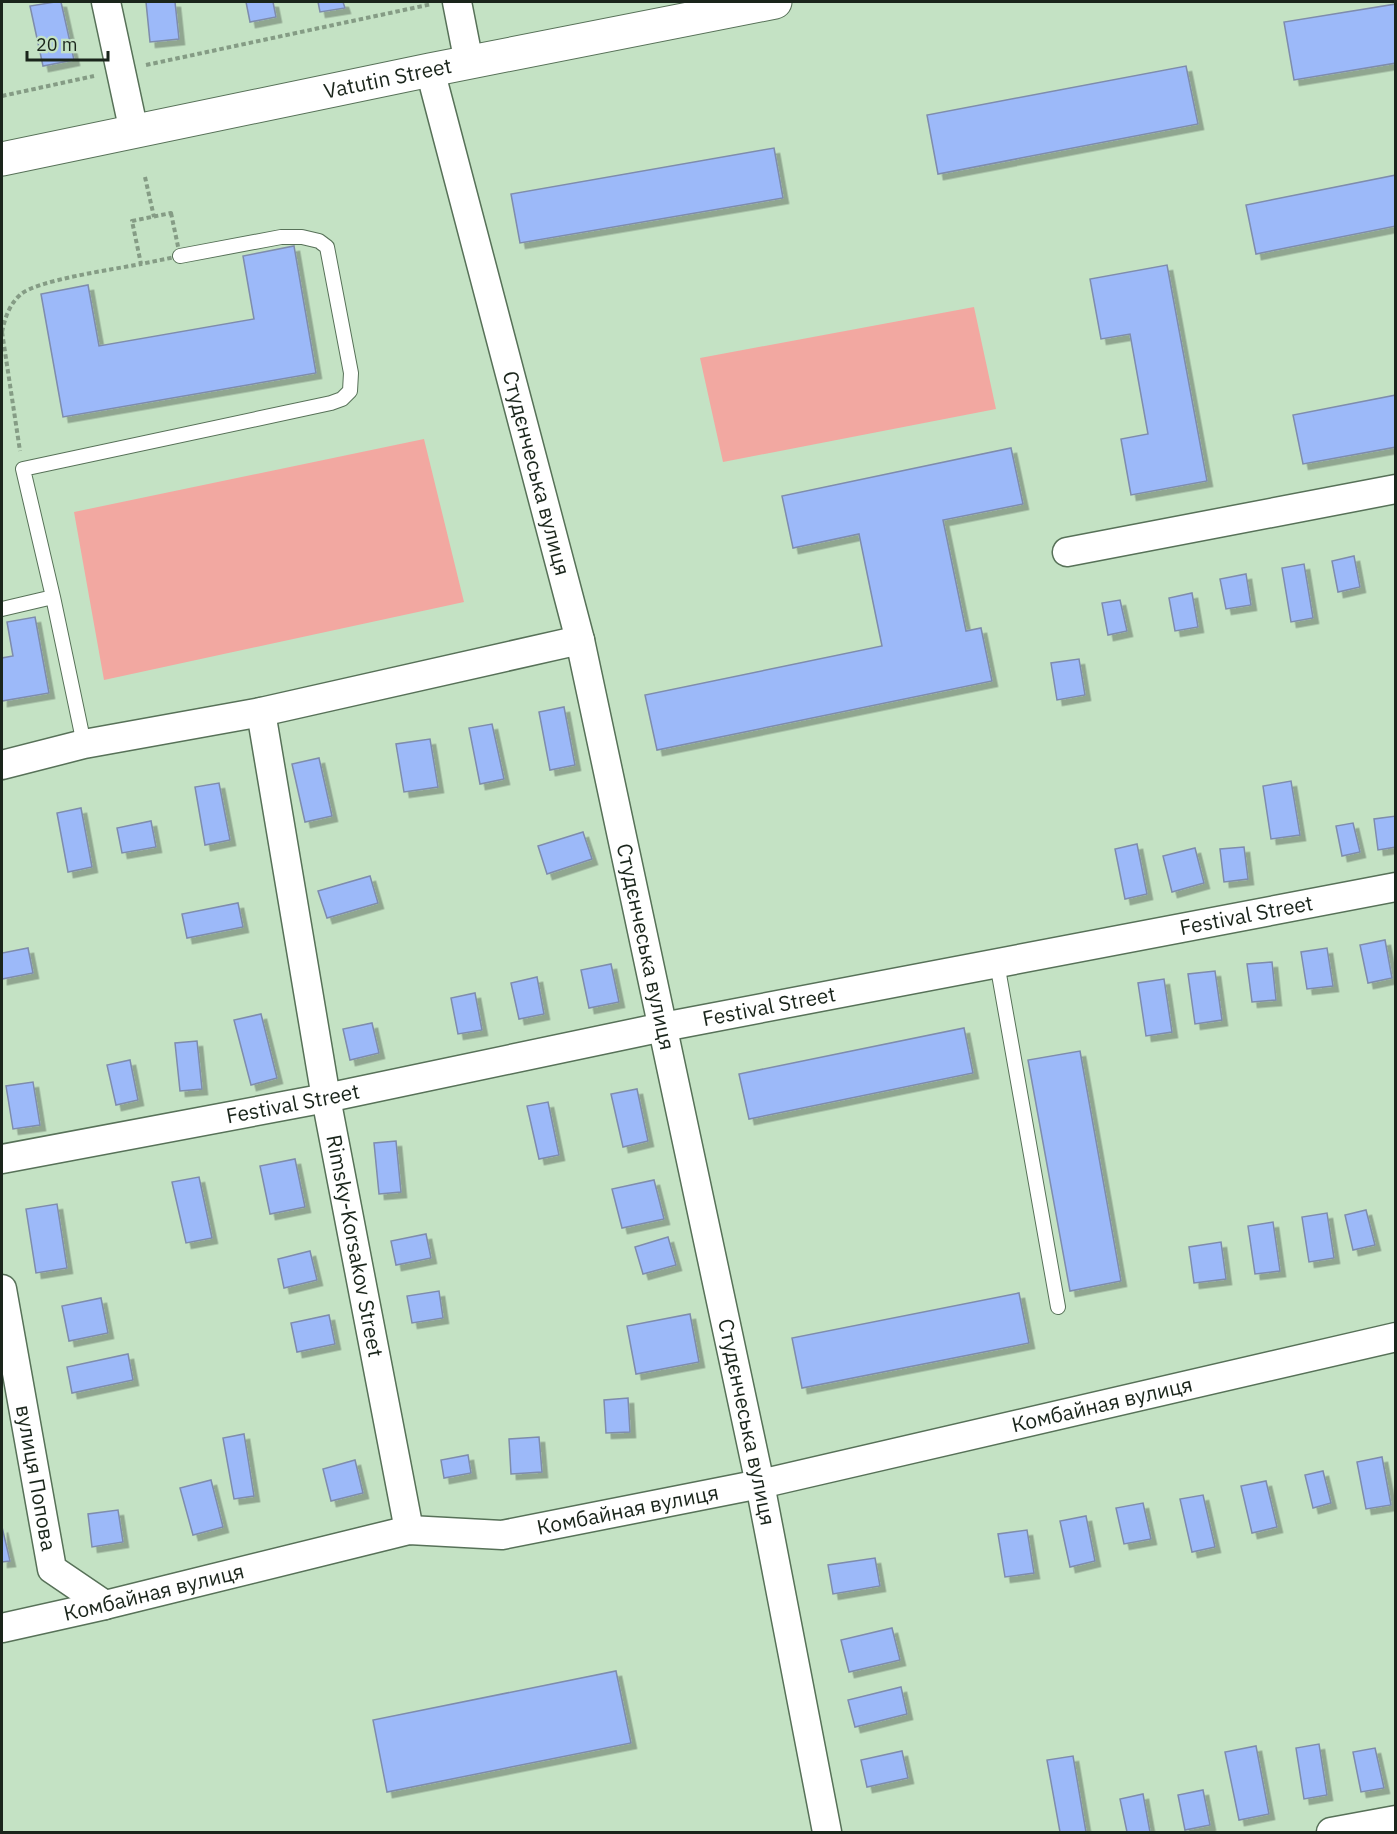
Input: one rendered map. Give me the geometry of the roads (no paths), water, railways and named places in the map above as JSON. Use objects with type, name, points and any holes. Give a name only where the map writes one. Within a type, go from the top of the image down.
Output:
[{"type":"street","points":[[106,2],[134,132]]},
{"type":"street","name":"Vatutin Street","points":[[2,159],[430,70],[776,2]]},
{"type":"street","points":[[445,3],[470,63]]},
{"type":"street","name":"Студєнчеська вулиця","points":[[430,70],[580,640],[760,1484],[827,1833]]},
{"type":"street","points":[[1067,552],[1395,489]]},
{"type":"street","points":[[2,765],[84,744],[261,712],[580,640]]},
{"type":"street","name":"Rimsky-Korsakov Street","points":[[261,712],[326,1098],[409,1530]]},
{"type":"street","name":"Festival Street","points":[[2,1159],[326,1098],[663,1027],[1395,887]]},
{"type":"street","name":"вулиця Попова","points":[[2,1289],[52,1569],[105,1605]]},
{"type":"street","name":"Комбайная вулиця","points":[[2,1628],[409,1530],[502,1536],[760,1484],[1395,1337]]},
{"type":"street","points":[[1331,1833],[1395,1820]]},
{"type":"lane","points":[[84,744],[23,469],[331,404],[342,399],[350,391],[351,373],[327,248],[319,241],[302,237],[281,237],[180,256]]},
{"type":"lane","points":[[2,609],[53,597]]},
{"type":"lane","points":[[997,963],[1058,1307]]}]
